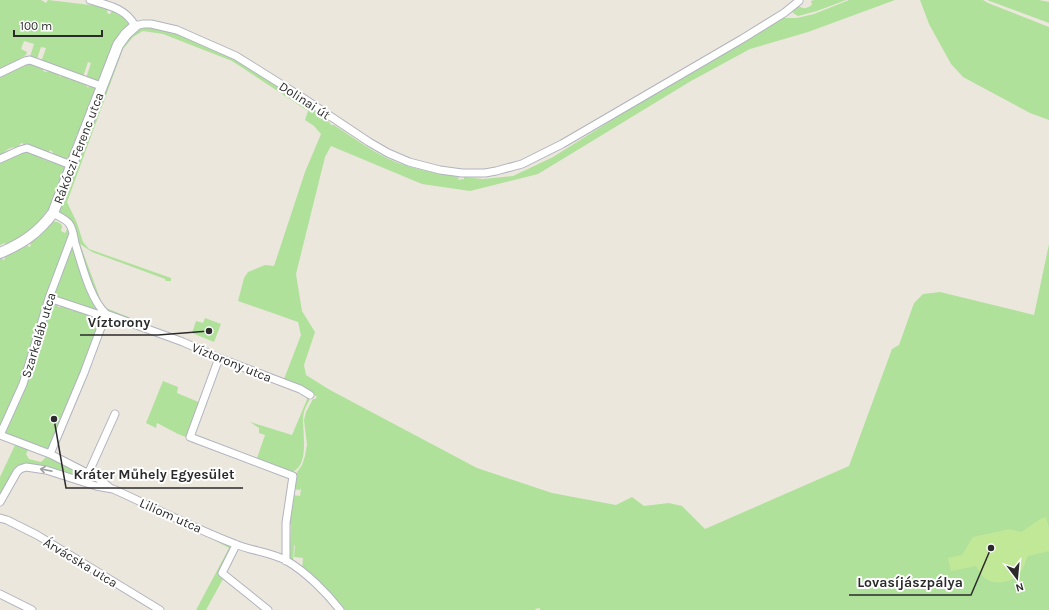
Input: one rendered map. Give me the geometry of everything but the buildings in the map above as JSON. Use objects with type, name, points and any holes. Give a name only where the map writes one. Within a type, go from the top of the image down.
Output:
[{"type":"street","points":[[90,0],[120,10],[129,17],[135,26]]},
{"type":"street","name":"Dolinai út","points":[[135,26],[151,24],[177,30],[236,56],[388,153],[409,162],[440,170],[476,173],[496,172],[511,168],[556,147],[742,39],[784,13],[800,1]]},
{"type":"street","name":"Rákóczi Ferenc utca","points":[[0,253],[15,247],[30,237],[43,226],[53,213],[118,45],[126,34],[135,26]]},
{"type":"street","points":[[0,73],[30,60],[101,86]]},
{"type":"street","points":[[0,159],[27,148],[71,165]]},
{"type":"street","points":[[50,454],[84,373],[106,314],[99,307],[94,298],[71,226],[53,213]]},
{"type":"street","name":"Szarkaláb utca","points":[[0,435],[22,384],[49,298],[73,234]]},
{"type":"street","name":"Víztorony utca","points":[[49,298],[97,314],[106,314],[183,342],[300,389],[310,395]]},
{"type":"street","points":[[220,358],[190,437],[293,476],[286,523],[286,561]]},
{"type":"street","points":[[88,474],[115,414]]},
{"type":"street","points":[[0,435],[50,454],[99,479],[113,489]]},
{"type":"street","name":"Liliom utca","points":[[0,502],[17,472],[26,467],[46,470],[96,486],[113,489],[236,545],[263,552],[286,561],[323,592],[340,610]]},
{"type":"street","name":"Árvácska utca","points":[[0,518],[37,535],[160,610]]},
{"type":"street","points":[[236,545],[222,573],[268,610]]},
{"type":"street","points":[[0,594],[32,610]]},
{"type":"green space","points":[[0,0],[41,0],[46,3],[48,0],[99,6],[108,9],[107,13],[110,14],[112,11],[124,16],[129,24],[98,82],[86,78],[91,63],[88,62],[83,77],[43,61],[42,59],[46,48],[41,47],[37,59],[30,57],[34,44],[24,41],[21,49],[27,52],[26,55],[0,71]]},
{"type":"green space","points":[[846,0],[817,11],[798,16],[793,13],[792,10],[799,6],[806,8],[812,5],[811,1]]},
{"type":"green space","points":[[849,0],[895,0],[808,32],[750,49],[691,81],[538,174],[470,191],[422,184],[331,146],[325,157],[296,274],[302,311],[315,332],[304,365],[306,375],[330,390],[477,468],[552,493],[616,505],[632,497],[644,506],[669,503],[682,506],[705,529],[849,466],[892,349],[899,345],[914,303],[923,294],[940,292],[1034,315],[1049,244],[1049,610],[540,610],[540,608],[535,609],[536,610],[345,610],[302,569],[303,558],[294,557],[295,545],[293,564],[289,561],[291,525],[288,524],[293,495],[300,496],[301,489],[294,489],[297,472],[302,465],[307,445],[304,420],[306,412],[313,399],[317,397],[306,389],[284,379],[301,335],[298,322],[238,301],[244,278],[248,272],[265,265],[274,266],[305,172],[321,134],[314,126],[305,120],[308,111],[232,61],[163,34],[143,31],[133,37],[123,49],[67,202],[77,223],[83,242],[89,249],[171,278],[171,281],[166,281],[165,279],[92,252],[80,244],[101,301],[106,308],[148,325],[108,311],[99,304],[77,244],[74,229],[58,213],[119,47],[137,28],[151,26],[172,31],[233,57],[327,119],[331,125],[334,125],[365,146],[398,163],[413,168],[458,177],[459,179],[457,180],[464,179],[464,177],[483,179],[513,176],[553,157],[631,108],[716,59],[780,18],[797,18],[814,14]]},
{"type":"green space","points":[[920,0],[983,0],[1049,27],[1049,120],[1030,113],[963,77],[951,64],[929,24]]},
{"type":"green space","points":[[987,0],[1039,0],[1049,2],[1049,23]]},
{"type":"green space","points":[[29,63],[39,65],[38,67],[42,69],[43,67],[43,71],[47,72],[48,70],[58,73],[60,77],[62,74],[70,78],[69,79],[75,79],[75,81],[86,85],[88,88],[89,86],[93,86],[96,89],[80,136],[76,135],[76,137],[79,138],[69,160],[52,155],[53,152],[50,150],[48,154],[23,146],[23,143],[15,149],[14,147],[8,149],[0,156],[0,76]]},
{"type":"green space","points":[[28,151],[45,160],[60,165],[62,164],[66,170],[49,211],[47,211],[43,216],[45,218],[35,225],[35,228],[6,248],[5,243],[0,245],[0,161]]},
{"type":"green space","points":[[52,221],[61,224],[61,231],[65,233],[67,229],[69,235],[46,298],[19,385],[0,431],[0,257],[1,256],[3,260],[5,259],[4,255],[26,244],[29,247],[31,246],[29,241]]},
{"type":"green space","points":[[72,244],[101,313],[53,298]]},
{"type":"green space","points":[[50,301],[57,302],[58,307],[60,307],[61,304],[70,307],[69,309],[73,311],[74,309],[103,316],[102,323],[49,451],[3,432]]},
{"type":"green space","points":[[205,318],[221,324],[214,342],[192,333],[196,321],[203,323]]},
{"type":"green space","points":[[163,381],[178,387],[177,393],[201,403],[186,437],[157,423],[156,428],[146,423]]},
{"type":"green space","points":[[306,396],[309,397],[309,401],[304,411],[303,419],[304,453],[298,468],[292,472],[256,461],[265,435],[259,433],[259,428],[250,422],[292,435],[306,402]]},
{"type":"green space","points":[[10,440],[29,448],[26,454],[29,459],[41,462],[47,456],[102,484],[23,466],[0,499],[0,477],[15,445],[9,442]]},
{"type":"green space","points":[[1046,517],[1049,528],[1049,551],[1028,556],[1022,570],[1011,580],[997,583],[988,580],[976,566],[951,571],[948,558],[962,555],[973,537],[1010,529],[1021,532],[1042,518]]},
{"type":"green space","points":[[216,540],[231,547],[232,549],[221,566],[218,575],[231,583],[230,585],[223,579],[206,610],[196,610],[229,548]]},
{"type":"place","name":"Víztorony","points":[[209,331]]},
{"type":"place","name":"Kráter Műhely Egyesület","points":[[54,419]]},
{"type":"place","name":"Lovasíjászpálya","points":[[991,548]]}]
